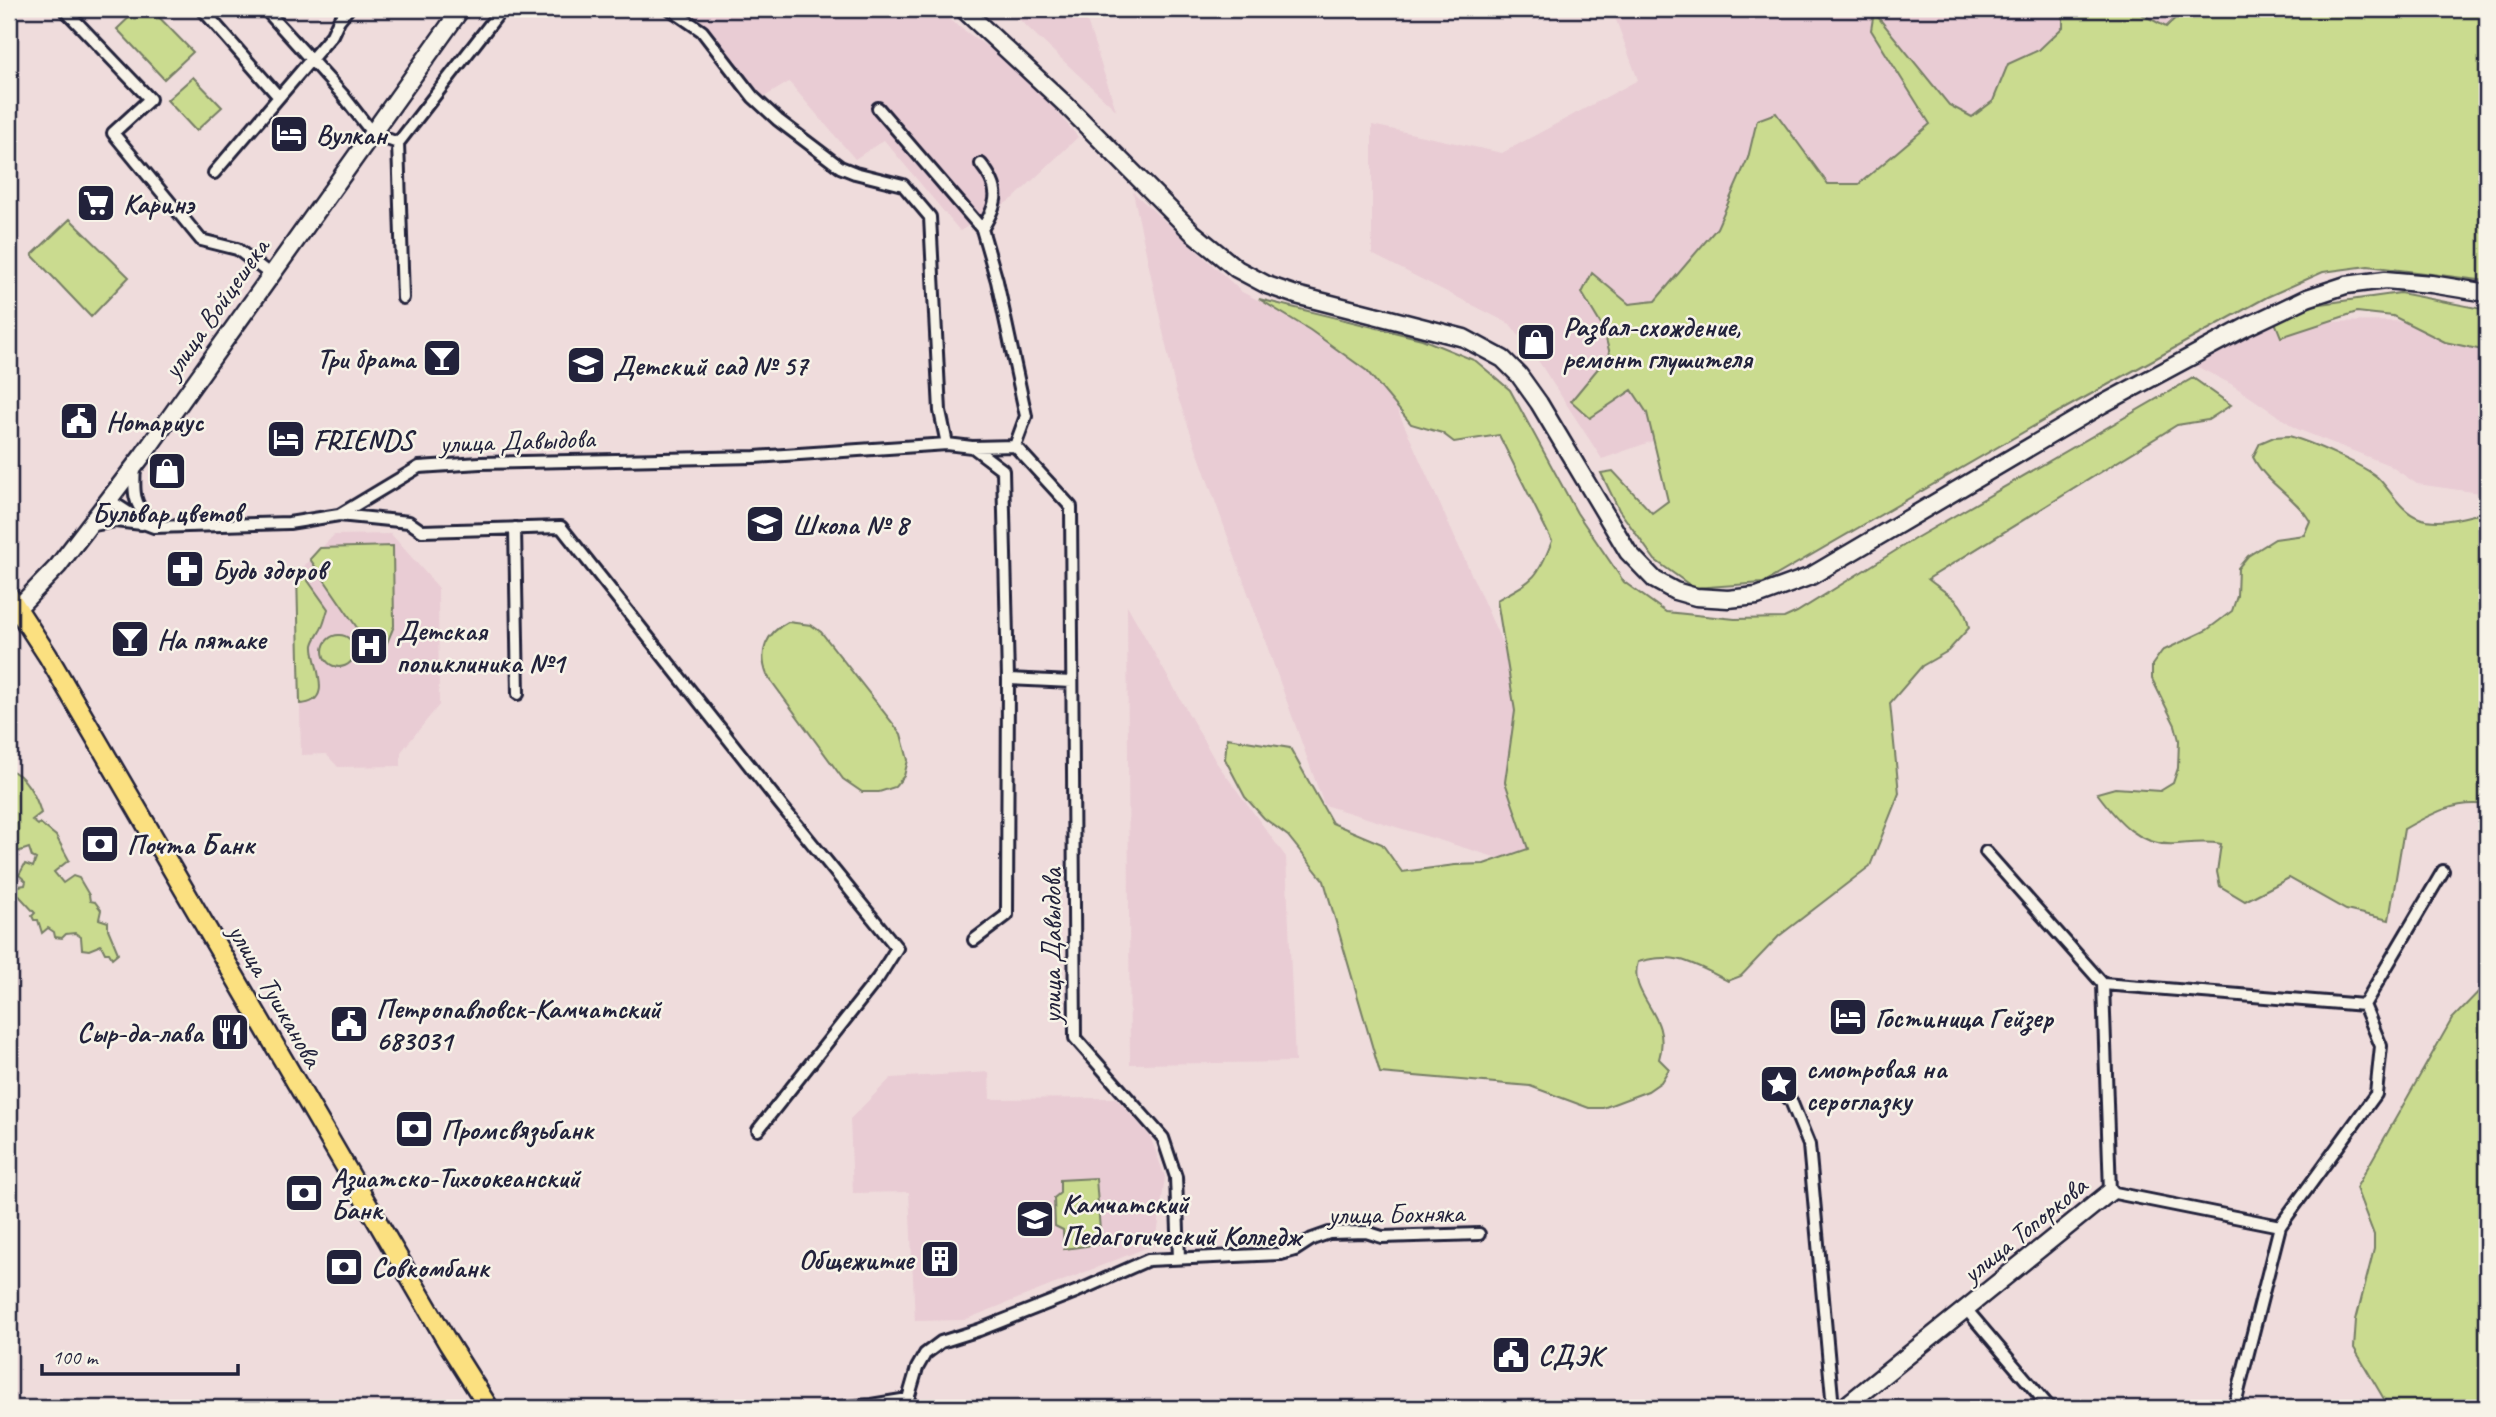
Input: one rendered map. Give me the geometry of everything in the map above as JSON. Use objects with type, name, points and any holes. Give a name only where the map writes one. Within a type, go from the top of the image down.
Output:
[{"type":"main road","name":"улица Войцешека","points":[[12,607],[58,566],[109,500],[461,9]]},
{"type":"main road","points":[[963,9],[1065,104],[1193,233],[1237,269],[1267,285],[1296,295],[1464,338],[1503,359],[1515,370],[1539,403],[1628,552],[1655,580],[1675,591],[1696,597],[1728,599],[1757,596],[1811,576],[2101,405],[2246,327],[2307,298],[2346,285],[2385,280],[2487,293]]},
{"type":"main road","name":"улица Тушканова","points":[[12,607],[48,656],[448,1343],[489,1408]]},
{"type":"main road","name":"улица Топоркова","points":[[1843,1408],[2110,1192]]},
{"type":"street","points":[[64,9],[150,99],[113,133],[201,240],[237,249],[271,275]]},
{"type":"street","points":[[202,9],[279,97]]},
{"type":"street","points":[[265,9],[342,94],[373,134],[398,144]]},
{"type":"street","points":[[214,173],[311,61],[348,9]]},
{"type":"street","points":[[403,298],[398,144],[502,9]]},
{"type":"street","points":[[670,9],[702,31],[753,97],[778,120],[840,167],[903,185],[930,217],[940,411],[947,444]]},
{"type":"street","points":[[878,108],[982,229],[997,281],[1026,416],[1015,446]]},
{"type":"street","points":[[981,164],[995,181],[995,210],[982,229]]},
{"type":"street","name":"улица Давыдова","points":[[109,500],[146,524],[164,528],[289,523],[339,515],[419,467],[481,463],[755,457],[947,444],[972,447],[1015,446],[1071,507],[1074,1038],[1163,1138],[1176,1177],[1179,1258]]},
{"type":"street","name":"улица Давыдова","points":[[972,447],[1003,470],[1008,679],[1007,915],[974,940]]},
{"type":"street","points":[[135,465],[136,503],[141,512],[156,525],[164,528]]},
{"type":"street","points":[[339,515],[409,522],[422,531],[561,527],[779,804],[897,948],[878,978],[758,1130]]},
{"type":"street","points":[[89,526],[115,521],[146,524]]},
{"type":"street","points":[[514,528],[518,694]]},
{"type":"street","points":[[1008,679],[1072,682]]},
{"type":"street","points":[[1986,852],[2103,984],[2110,1192]]},
{"type":"street","points":[[2364,1005],[2443,871]]},
{"type":"street","points":[[2103,984],[2364,1005]]},
{"type":"street","points":[[2234,1408],[2280,1226],[2376,1094],[2381,1046],[2364,1005]]},
{"type":"street","points":[[1779,1087],[1791,1101],[1810,1145],[1833,1408]]},
{"type":"street","name":"улица Топоркова","points":[[2110,1192],[2280,1226]]},
{"type":"street","name":"улица Бохняка","points":[[824,1408],[908,1399],[917,1368],[925,1353],[941,1342],[1078,1292],[1148,1260],[1281,1254],[1329,1233],[1366,1233],[1382,1237],[1479,1234]]},
{"type":"street","name":"улица Топоркова","points":[[1966,1309],[2050,1408]]},
{"type":"shaded area","points":[[684,9],[934,9],[1026,74],[1078,137],[1014,198],[960,231],[884,140],[855,159],[789,82],[764,97]]},
{"type":"shaded area","points":[[1008,9],[1083,9],[1116,110]]},
{"type":"shaded area","points":[[1612,9],[2224,9],[1689,428],[1602,459],[1539,362],[1510,324],[1372,254],[1372,125],[1502,153],[1638,80]]},
{"type":"shaded area","points":[[1133,192],[1242,292],[1374,358],[1523,689],[1548,847],[1511,862],[1324,805],[1176,392]]},
{"type":"shaded area","points":[[2429,321],[2487,331],[2487,494],[2417,484],[2389,465],[2297,429],[2231,384],[2196,366],[2275,322]]},
{"type":"shaded area","name":"Детская поликлиника №1","points":[[391,534],[438,587],[439,705],[401,752],[401,766],[338,767],[326,754],[301,755],[297,573],[334,535]]},
{"type":"shaded area","points":[[1127,605],[1216,762],[1286,857],[1295,1062],[1130,1064]]},
{"type":"shaded area","name":"Камчатский Педагогический Колледж","points":[[989,1072],[990,1099],[1116,1098],[1150,1136],[1165,1177],[1156,1244],[964,1320],[915,1321],[909,1192],[853,1193],[850,1119],[891,1078]]},
{"type":"green space","points":[[138,9],[151,9],[193,52],[164,79],[117,29]]},
{"type":"green space","points":[[2063,9],[2132,9],[2166,27],[2185,9],[2487,9],[2487,281],[2368,266],[2323,272],[2267,297],[2053,415],[1763,583],[1694,588],[1655,560],[1619,510],[1601,473],[1613,471],[1652,513],[1668,501],[1647,413],[1632,390],[1590,418],[1571,401],[1610,354],[1603,328],[1582,293],[1592,273],[1629,304],[1655,301],[1717,228],[1748,158],[1757,120],[1776,113],[1828,184],[1859,184],[1930,124],[1871,30],[1874,12],[1949,105],[1972,117],[1993,101],[2008,64],[2039,50],[2063,27]]},
{"type":"green space","points":[[193,77],[222,107],[196,131],[167,100]]},
{"type":"green space","points":[[70,219],[129,277],[91,317],[32,255]]},
{"type":"green space","points":[[2400,293],[2487,310],[2487,351],[2445,342],[2393,316],[2357,312],[2281,337],[2275,322],[2314,305]]},
{"type":"green space","points":[[1259,299],[1422,339],[1476,361],[1510,390],[1577,513],[1624,582],[1666,612],[1735,619],[1784,618],[1916,538],[2193,378],[2231,405],[2208,420],[2177,425],[1928,579],[1959,604],[1969,628],[1948,651],[1922,666],[1890,703],[1899,793],[1870,866],[1779,936],[1741,976],[1728,981],[1695,965],[1675,959],[1638,962],[1636,975],[1639,986],[1660,1030],[1662,1043],[1659,1059],[1669,1069],[1661,1082],[1648,1091],[1603,1108],[1589,1108],[1530,1086],[1380,1073],[1324,881],[1288,836],[1264,818],[1245,797],[1225,759],[1227,738],[1290,748],[1332,823],[1382,844],[1402,872],[1484,864],[1528,849],[1505,782],[1515,711],[1497,600],[1532,578],[1542,564],[1552,541],[1499,435],[1454,442],[1442,433],[1411,424],[1367,371],[1310,330]]},
{"type":"green space","points":[[2289,436],[2335,454],[2370,472],[2407,511],[2419,518],[2445,521],[2487,512],[2487,568],[2484,571],[2484,585],[2487,590],[2487,805],[2454,806],[2404,829],[2389,920],[2346,910],[2289,878],[2245,901],[2220,886],[2217,872],[2221,844],[2152,842],[2121,822],[2097,793],[2115,788],[2160,791],[2173,783],[2178,768],[2179,740],[2175,725],[2152,679],[2152,665],[2162,651],[2207,630],[2232,611],[2237,596],[2238,568],[2248,556],[2275,539],[2304,535],[2310,521],[2297,504],[2265,475],[2253,457],[2260,443],[2274,437]]},
{"type":"green space","points":[[393,546],[394,626],[382,655],[373,651],[310,559],[320,548]]},
{"type":"green space","points":[[297,573],[306,578],[328,609],[313,645],[320,689],[311,702],[300,704]]},
{"type":"green space","points":[[788,622],[811,625],[821,632],[901,734],[908,760],[904,776],[895,787],[879,792],[862,792],[843,779],[767,675],[763,659],[766,644],[780,626]]},
{"type":"green space","points":[[339,635],[350,640],[355,651],[350,662],[339,667],[328,662],[323,651],[328,640]]},
{"type":"green space","points":[[9,770],[25,781],[37,801],[41,813],[32,820],[56,836],[69,860],[54,872],[63,883],[73,876],[79,878],[90,901],[95,902],[101,910],[99,919],[108,922],[108,929],[118,953],[112,958],[109,953],[105,953],[101,945],[89,950],[82,949],[81,937],[75,933],[66,934],[62,938],[55,937],[54,932],[48,928],[42,933],[38,920],[34,920],[32,916],[35,913],[11,887],[25,885],[26,881],[19,875],[25,864],[33,867],[36,859],[32,857],[29,848],[17,852],[16,861],[9,864]]},
{"type":"green space","points":[[2487,983],[2487,1408],[2385,1408],[2384,1399],[2354,1348],[2356,1320],[2374,1249],[2374,1235],[2356,1188],[2452,1019]]},
{"type":"green space","points":[[1096,1178],[1101,1244],[1064,1249],[1063,1230],[1055,1226],[1054,1198],[1060,1193],[1060,1180]]},
{"type":"place","name":"Вулкан","points":[[289,134]]},
{"type":"place","name":"Каринэ","points":[[96,203]]},
{"type":"place","name":"Развал-схождение, ремонт глушителя","points":[[1536,342]]},
{"type":"place","name":"Три брата","points":[[442,358]]},
{"type":"place","name":"Детский сад № 57","points":[[586,365]]},
{"type":"place","name":"Нотариус","points":[[79,421]]},
{"type":"place","name":"FRIENDS","points":[[286,439]]},
{"type":"place","name":"Бульвар цветов","points":[[167,471]]},
{"type":"place","name":"Школа № 8","points":[[765,524]]},
{"type":"place","name":"Будь здоров","points":[[185,569]]},
{"type":"place","name":"На пятаке","points":[[130,639]]},
{"type":"place","name":"Детская поликлиника №1","points":[[369,646]]},
{"type":"place","name":"Почта Банк","points":[[100,844]]},
{"type":"place","name":"Гостиница Гейзер","points":[[1848,1017]]},
{"type":"place","name":"Петропавловск-Камчатский 683031","points":[[349,1024]]},
{"type":"place","name":"Сыр-да-лава","points":[[230,1032]]},
{"type":"place","name":"смотровая на сероглазку","points":[[1779,1084]]},
{"type":"place","name":"Промсвязьбанк","points":[[414,1129]]},
{"type":"place","name":"Азиатско-Тихоокеанский Банк","points":[[304,1193]]},
{"type":"place","name":"Камчатский Педагогический Колледж","points":[[1035,1219]]},
{"type":"place","name":"Общежитие","points":[[940,1259]]},
{"type":"place","name":"Совкомбанк","points":[[344,1267]]},
{"type":"place","name":"СДЭК","points":[[1511,1355]]}]
